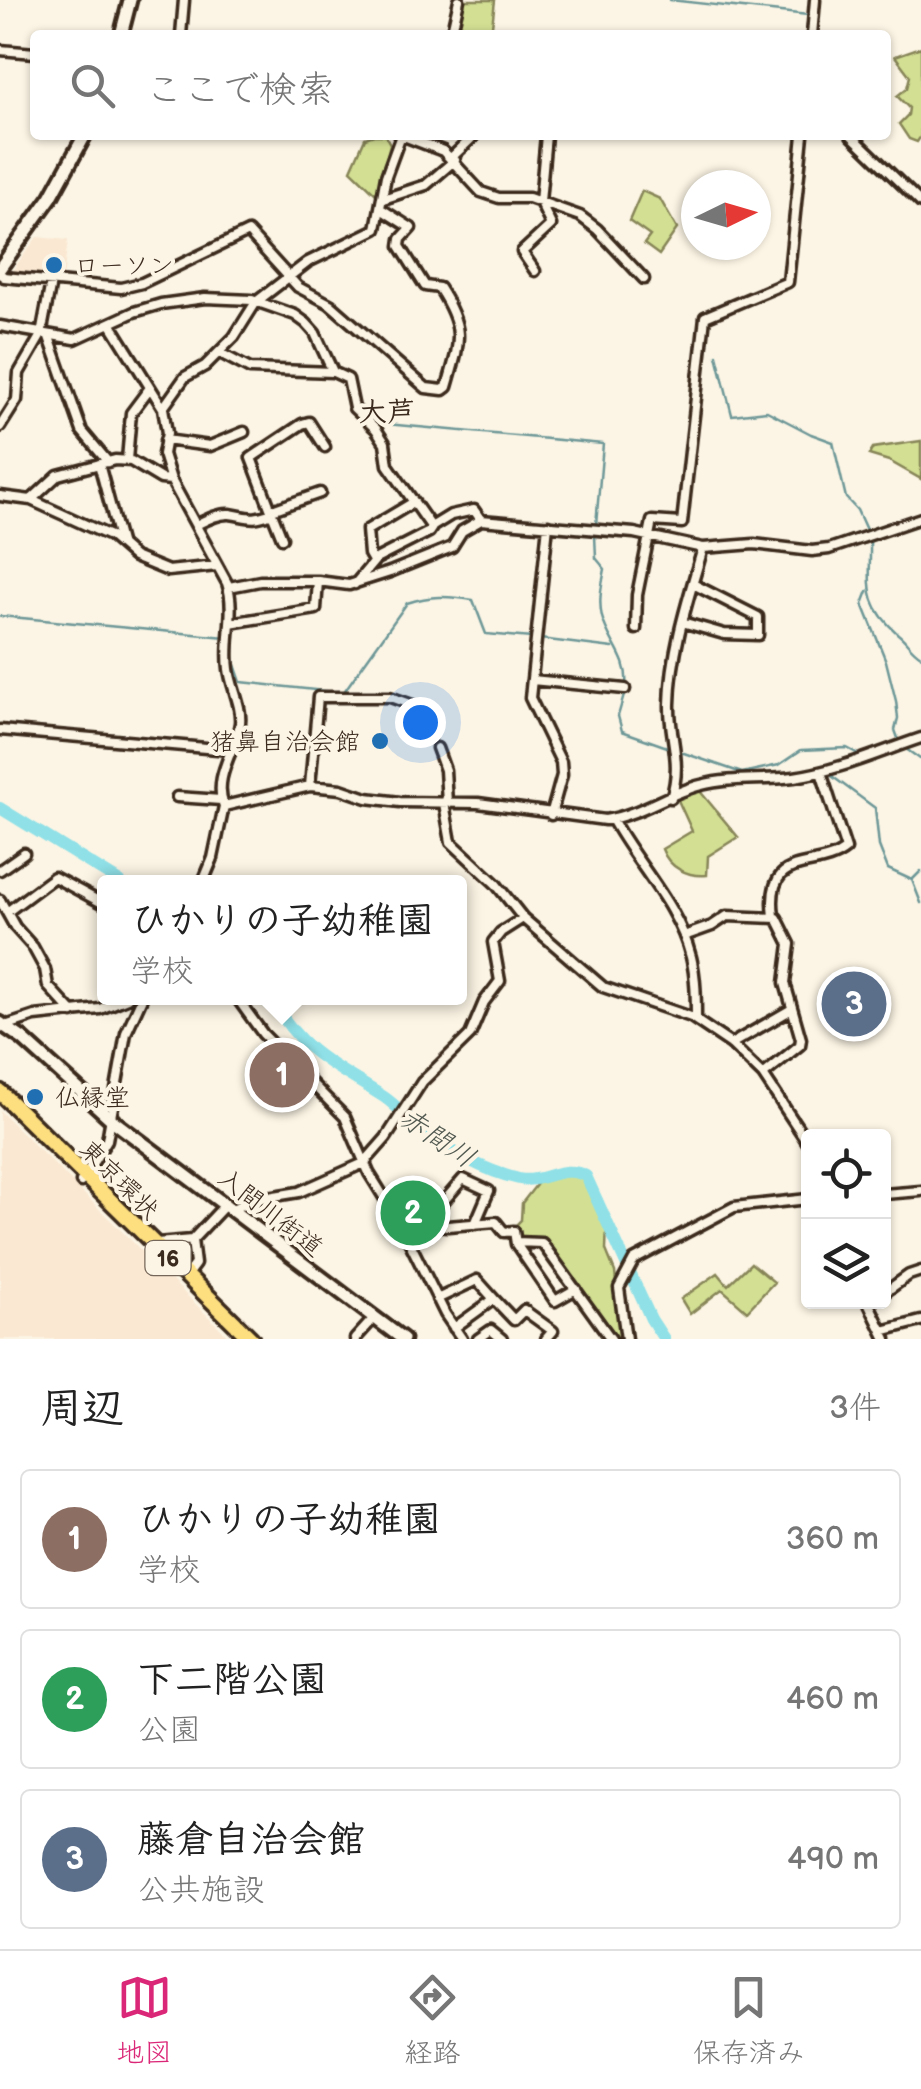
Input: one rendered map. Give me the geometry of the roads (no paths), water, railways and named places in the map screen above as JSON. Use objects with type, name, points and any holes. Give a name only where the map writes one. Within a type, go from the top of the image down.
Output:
[{"type":"highway","name":"東京環状","points":[[0,1092],[240,1339]]},
{"type":"highway","name":"東京環状","points":[[0,1102],[251,1339]]},
{"type":"street","points":[[121,30],[130,0]]},
{"type":"street","points":[[181,30],[184,0]]},
{"type":"street","points":[[452,30],[459,0]]},
{"type":"street","points":[[812,30],[815,0]]},
{"type":"street","points":[[0,50],[30,53]]},
{"type":"street","points":[[81,140],[44,209],[0,271],[4,277],[113,289],[142,283],[248,232],[302,290],[330,304],[426,388],[438,391],[447,387],[459,340],[457,318],[439,288],[422,284],[400,246],[411,228],[382,204]]},
{"type":"street","points":[[163,408],[185,376],[220,352],[256,302],[308,262],[376,229],[386,176],[399,140]]},
{"type":"street","points":[[417,140],[436,146],[453,159],[481,192],[540,202],[590,222],[644,279]]},
{"type":"street","points":[[382,204],[426,185],[471,140]]},
{"type":"street","points":[[535,272],[522,252],[550,228],[540,202],[546,140]]},
{"type":"street","points":[[636,629],[637,596],[652,520],[682,524],[705,318],[788,282],[802,140]]},
{"type":"street","points":[[857,140],[921,203]]},
{"type":"street","points":[[50,282],[45,336],[82,430],[103,463],[120,542]]},
{"type":"street","points":[[0,326],[74,339],[134,312],[183,300],[234,298],[295,315],[306,323],[333,372]]},
{"type":"street","points":[[110,323],[163,408],[163,454],[171,480],[229,587],[229,670],[240,722],[223,769],[222,803],[213,858],[206,875]]},
{"type":"street","points":[[0,427],[16,400],[18,373],[45,336]]},
{"type":"street","points":[[220,352],[250,369],[333,372],[350,382],[354,408],[385,443],[388,465],[433,526]]},
{"type":"street","points":[[127,460],[131,413],[149,389]]},
{"type":"street","points":[[282,538],[251,458],[305,422],[309,422],[325,447]]},
{"type":"street","points":[[165,440],[210,446],[244,432]]},
{"type":"street","points":[[31,500],[58,476],[103,463],[127,460],[171,480]]},
{"type":"street","points":[[196,525],[221,515],[247,520],[320,493]]},
{"type":"street","points":[[0,496],[31,500],[120,542],[134,558],[168,571],[217,566]]},
{"type":"street","points":[[374,561],[369,554],[367,530],[414,502]]},
{"type":"street","points":[[355,584],[374,561],[430,532],[433,526],[465,511],[479,512],[481,520]]},
{"type":"street","points":[[229,587],[260,581],[355,584],[452,548],[462,531],[481,520],[647,536],[702,548],[754,544],[812,551],[829,550],[921,518]]},
{"type":"street","points":[[548,526],[531,702],[555,744],[562,770],[550,815]]},
{"type":"street","points":[[671,798],[677,752],[670,707],[682,622],[702,548]]},
{"type":"street","points":[[230,623],[316,608],[318,580]]},
{"type":"street","points":[[682,622],[724,634],[758,635],[758,617],[692,584]]},
{"type":"street","points":[[532,680],[625,689]]},
{"type":"street","points":[[310,786],[318,697],[399,700],[424,714],[430,736]]},
{"type":"street","points":[[0,730],[229,750]]},
{"type":"street","points":[[177,797],[222,803],[310,786],[400,802],[478,804],[612,819],[689,788],[726,779],[784,778],[820,772],[921,738]]},
{"type":"street","points":[[438,748],[446,770],[451,842],[496,884],[523,918],[603,987],[696,1020],[731,1044],[764,1075],[801,1132]]},
{"type":"street","points":[[774,916],[774,894],[790,867],[820,861],[846,849],[820,772]]},
{"type":"street","points":[[612,819],[628,849],[673,911],[684,936],[692,960],[696,1020]]},
{"type":"street","points":[[0,870],[24,853]]},
{"type":"street","points":[[73,1013],[48,986],[33,947],[3,908],[54,877],[97,900]]},
{"type":"street","points":[[684,936],[727,916],[774,916],[780,920],[790,944],[785,983],[800,1045],[764,1075]]},
{"type":"street","points":[[154,1244],[192,1240],[229,1206],[256,1198],[288,1196],[364,1163],[386,1138],[422,1082],[470,1036],[484,1002],[500,981],[493,942],[523,918]]},
{"type":"street","points":[[2,1024],[109,1005]]},
{"type":"street","points":[[84,1180],[107,1140],[126,1033],[139,1005]]},
{"type":"street","points":[[242,1005],[264,1034],[345,1117],[364,1163],[462,1339]]},
{"type":"street","points":[[731,1044],[792,1009]]},
{"type":"street","name":"入間川街道","points":[[2,1024],[112,1120],[403,1339]]},
{"type":"street","points":[[398,1220],[415,1205],[426,1216],[463,1179],[489,1191],[475,1224]]},
{"type":"street","points":[[891,1193],[921,1191]]},
{"type":"street","points":[[626,1339],[619,1288],[628,1268],[707,1219],[734,1207],[801,1200]]},
{"type":"street","points":[[398,1220],[496,1222],[504,1232],[514,1231],[516,1242],[555,1301],[576,1289]]},
{"type":"street","points":[[186,1276],[195,1264],[192,1240]]},
{"type":"street","points":[[516,1242],[542,1242],[611,1339]]},
{"type":"street","points":[[891,1288],[921,1272]]},
{"type":"street","points":[[437,1298],[477,1280],[514,1320],[524,1310],[552,1331],[546,1339]]},
{"type":"street","points":[[454,1328],[494,1299]]},
{"type":"street","points":[[872,1309],[884,1335],[921,1321]]},
{"type":"street","points":[[355,1339],[374,1318]]},
{"type":"street","points":[[478,1339],[491,1330],[502,1339]]},
{"type":"waterway","points":[[670,0],[808,15],[810,0]]},
{"type":"waterway","points":[[717,355],[732,415],[767,411],[833,442],[846,498],[857,510],[867,532]]},
{"type":"waterway","points":[[375,423],[603,444],[596,525]]},
{"type":"waterway","points":[[595,535],[596,558],[605,569],[600,599],[602,617],[621,658],[626,685]]},
{"type":"waterway","points":[[870,541],[874,602],[887,623],[921,656]]},
{"type":"waterway","points":[[678,751],[742,773],[779,765],[801,750],[847,748],[860,755],[899,741],[895,730],[896,701],[886,661],[863,604],[868,591]]},
{"type":"waterway","points":[[233,639],[234,662],[241,682],[343,693],[407,603],[416,600],[473,600],[486,634],[532,638]]},
{"type":"waterway","points":[[0,616],[226,637]]},
{"type":"waterway","points":[[540,639],[613,648]]},
{"type":"waterway","points":[[625,692],[618,716],[622,731],[670,748]]},
{"type":"waterway","points":[[906,749],[920,759]]},
{"type":"waterway","points":[[829,774],[875,808],[879,846],[888,869],[912,880],[921,903]]},
{"type":"waterway","name":"赤間川","points":[[0,808],[109,875]]},
{"type":"waterway","points":[[912,880],[921,871]]},
{"type":"waterway","name":"赤間川","points":[[275,1005],[307,1045],[388,1100],[453,1151],[519,1179],[569,1172],[586,1176],[651,1319],[664,1339]]},
{"type":"place","name":"ローソン","points":[[54,265]]},
{"type":"place","name":"猪鼻自治会館","points":[[380,741]]},
{"type":"place","name":"藤倉自治会館","points":[[854,1004]]},
{"type":"place","name":"ひかりの子幼稚園","points":[[282,1075]]},
{"type":"place","name":"仏縁堂","points":[[35,1097]]},
{"type":"place","name":"下二階公園","points":[[413,1213]]},
{"type":"district","name":"大芦","points":[[387,411]]}]
